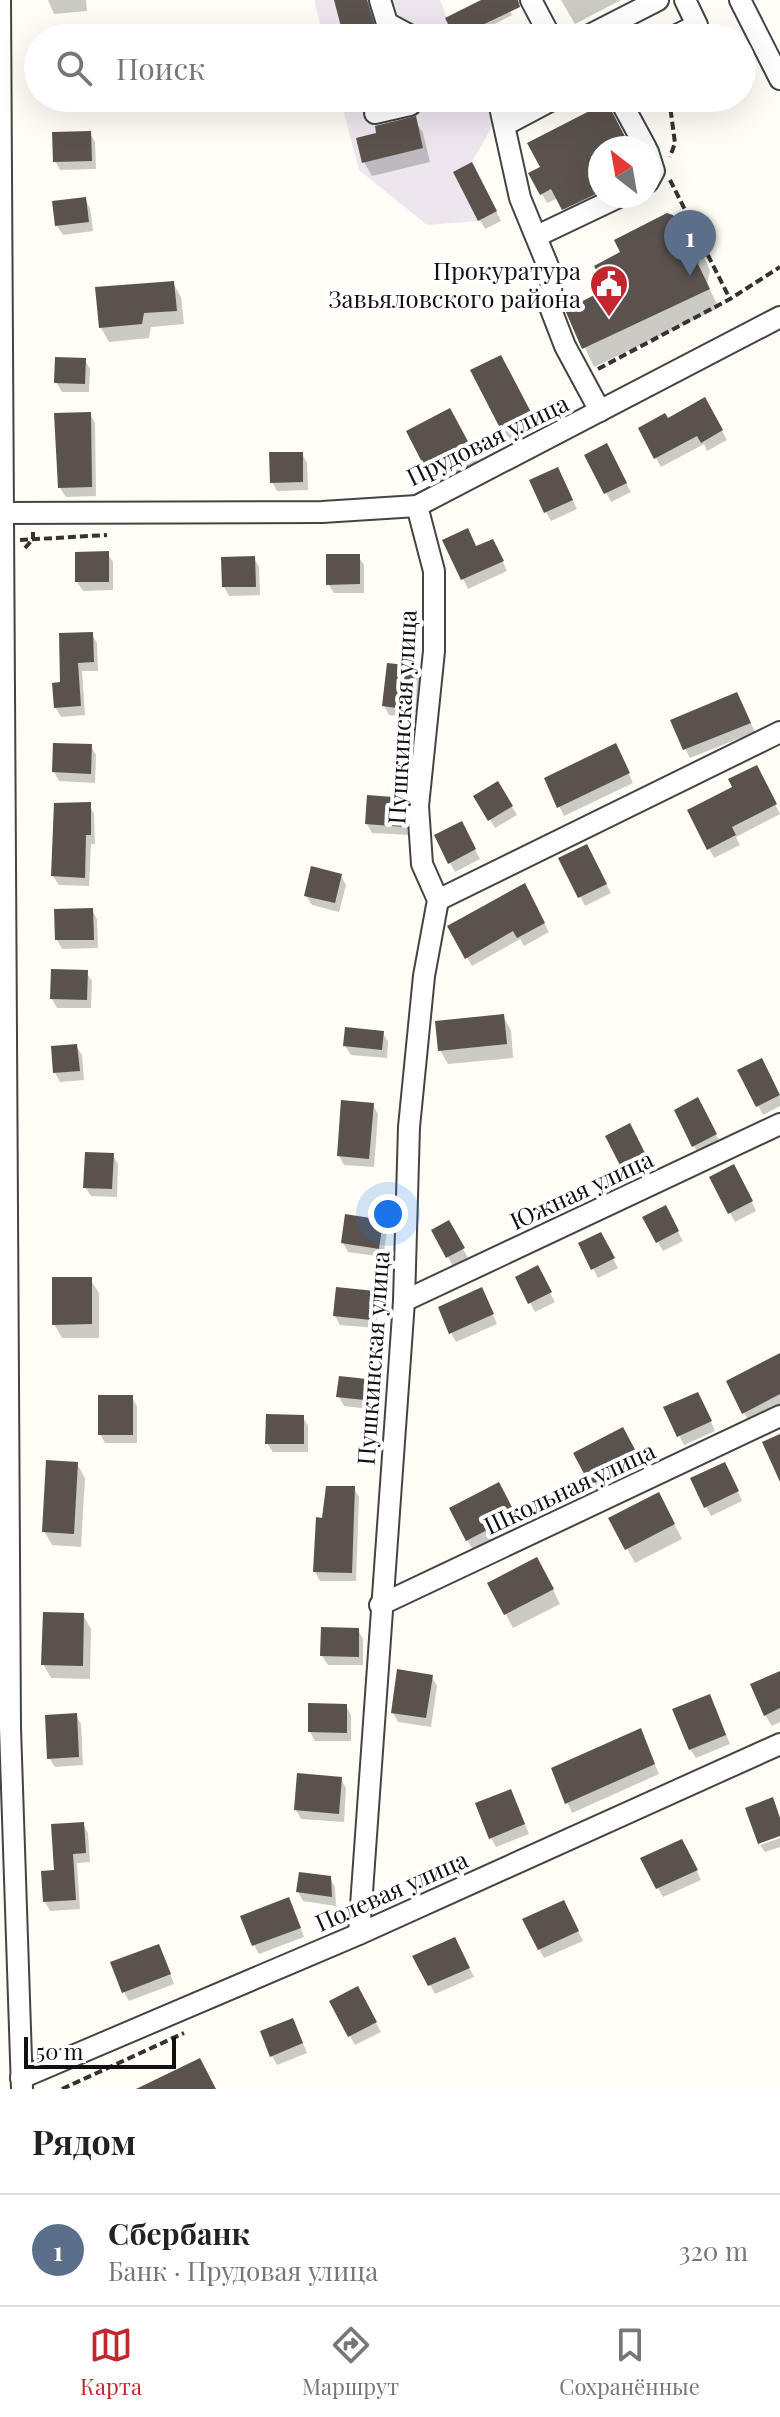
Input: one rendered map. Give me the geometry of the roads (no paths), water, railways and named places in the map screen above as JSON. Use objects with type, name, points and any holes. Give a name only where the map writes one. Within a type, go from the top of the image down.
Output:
[{"type":"street","points":[[0,0],[10,1713],[22,2084]]},
{"type":"street","points":[[380,0],[387,24]]},
{"type":"street","points":[[531,0],[544,24]]},
{"type":"street","points":[[613,24],[658,0]]},
{"type":"street","points":[[685,0],[697,24]]},
{"type":"street","points":[[740,0],[752,24]]},
{"type":"street","points":[[756,32],[780,79]]},
{"type":"street","points":[[375,113],[379,112]]},
{"type":"street","points":[[502,112],[520,198],[552,276],[550,307],[600,411]]},
{"type":"street","points":[[505,125],[530,112]]},
{"type":"street","points":[[627,112],[639,136]]},
{"type":"street","points":[[537,236],[596,208]]},
{"type":"street","name":"Прудовая улица","points":[[1,513],[322,512],[417,506],[780,317]]},
{"type":"street","name":"Пушкинская улица","points":[[359,1934],[404,1301],[409,1127],[424,976],[438,900],[422,864],[418,806],[434,651],[434,571],[417,506]]},
{"type":"street","points":[[438,900],[780,732]]},
{"type":"street","name":"Южная улица","points":[[404,1301],[780,1124]]},
{"type":"street","name":"Школьная улица","points":[[380,1605],[780,1416]]},
{"type":"street","name":"Полевая улица","points":[[22,2084],[780,1744]]},
{"type":"place","name":"Сбербанк","points":[[690,276]]},
{"type":"place","name":"Прокуратура Завьяловского района","points":[[609,318]]}]
